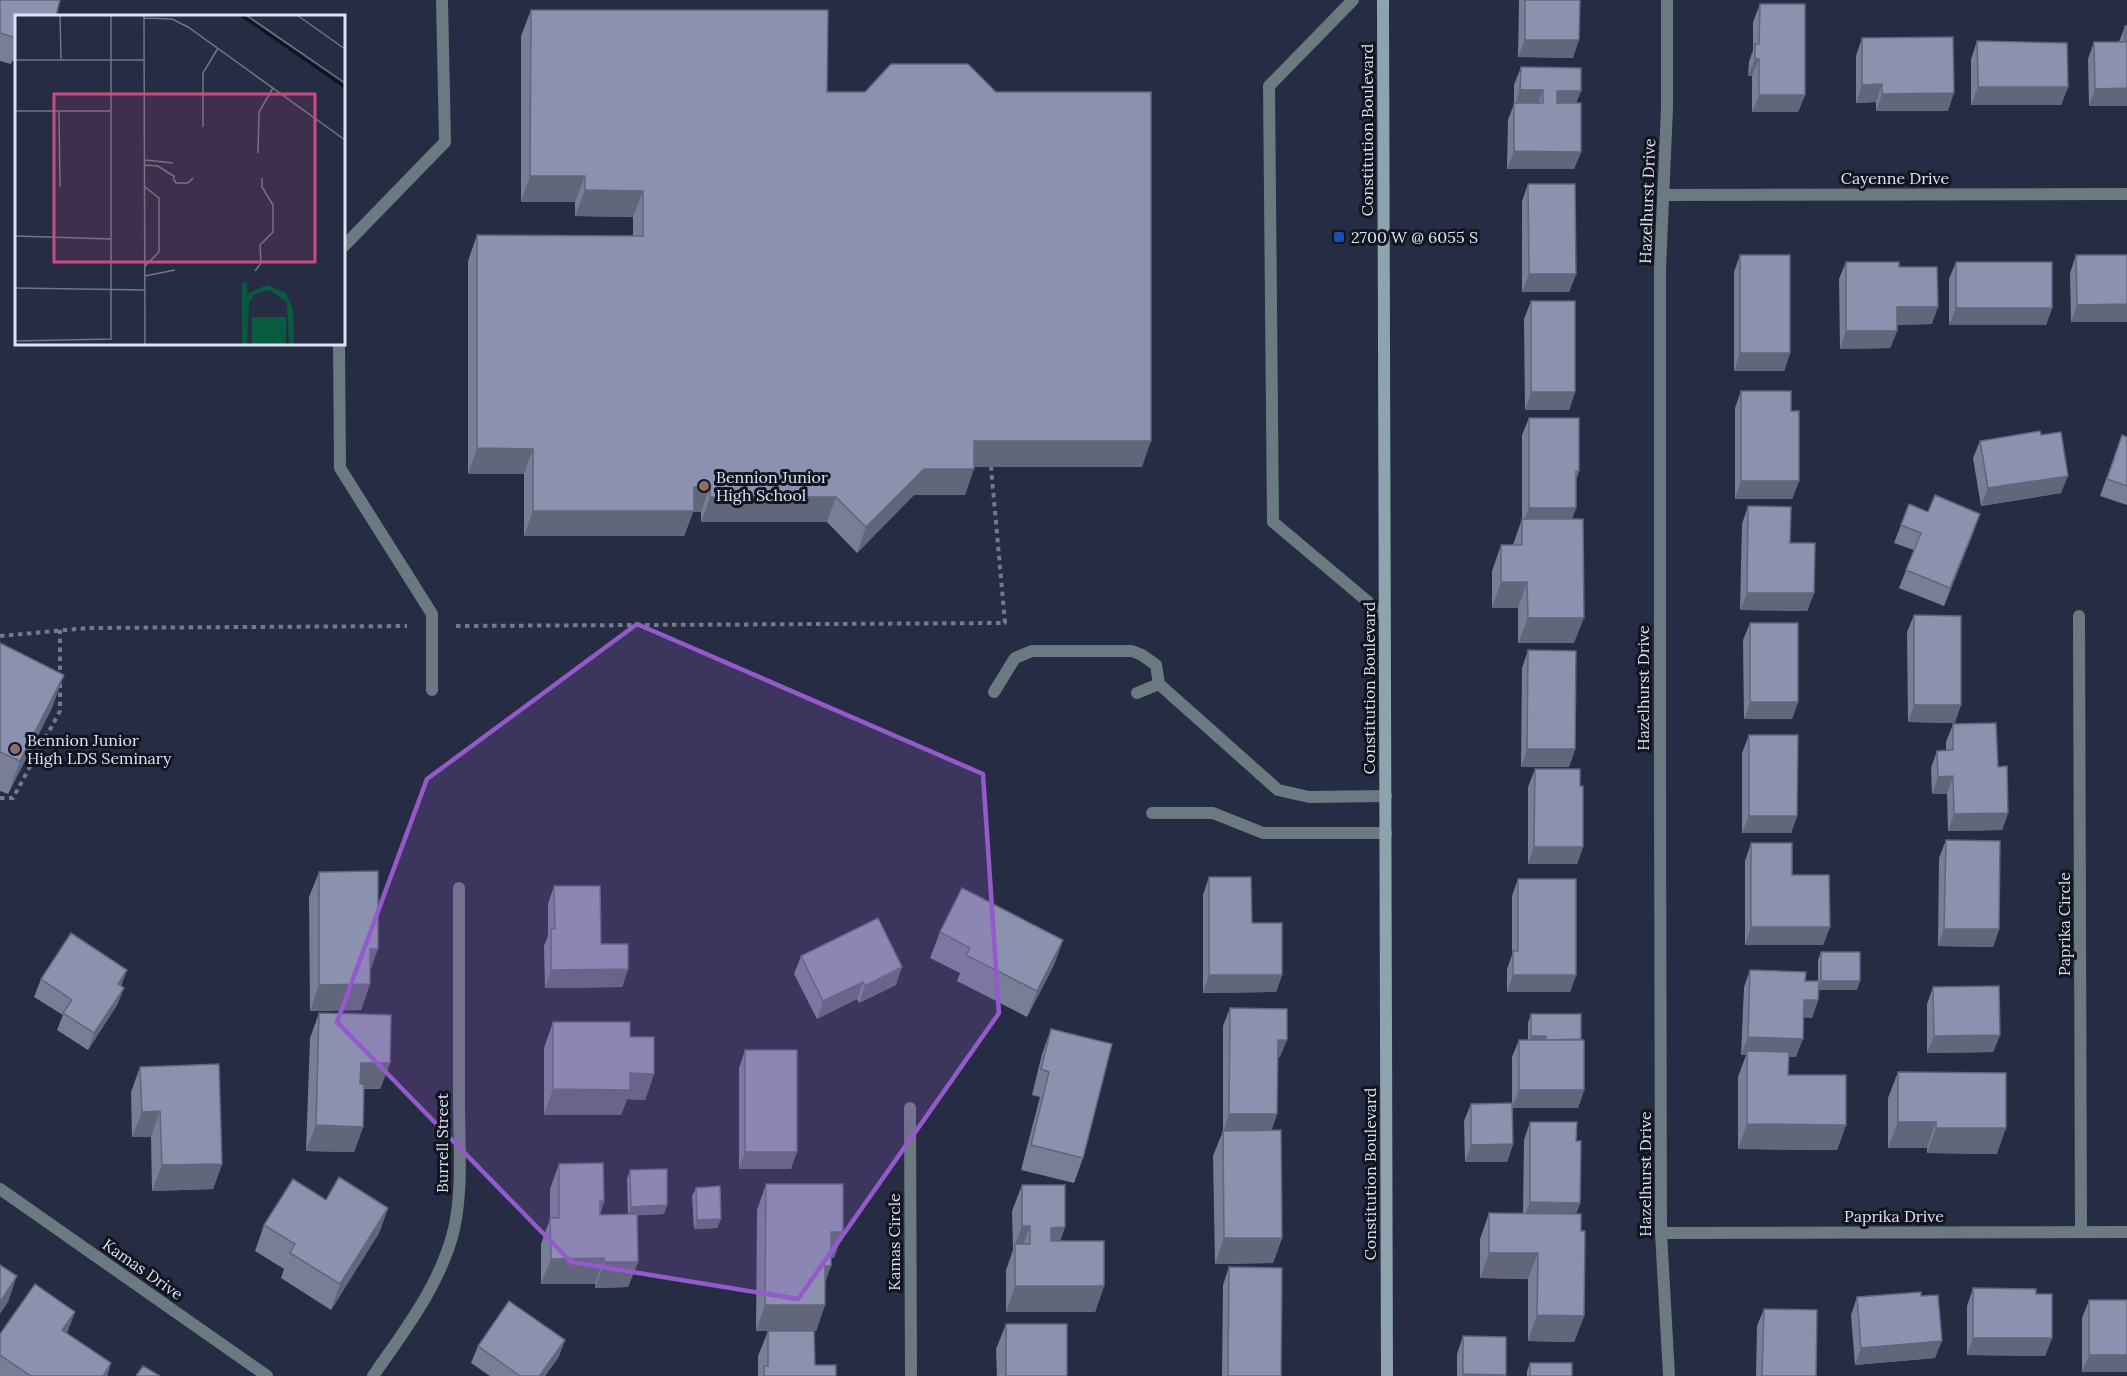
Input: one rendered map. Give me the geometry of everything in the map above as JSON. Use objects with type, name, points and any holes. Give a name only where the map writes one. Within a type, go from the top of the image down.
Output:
[{"type":"main road","name":"Constitution Boulevard","points":[[1383,0],[1387,1376]]},
{"type":"street","points":[[345,245],[445,142],[442,0]]},
{"type":"street","points":[[1353,0],[1269,86],[1273,522],[1385,616]]},
{"type":"street","name":"Hazelhurst Drive","points":[[1667,0],[1667,108],[1660,269],[1661,1233],[1670,1376]]},
{"type":"street","name":"Cayenne Drive","points":[[1663,195],[2127,194]]},
{"type":"street","points":[[339,345],[340,468],[432,615],[432,690]]},
{"type":"street","name":"Paprika Circle","points":[[2079,616],[2081,1232]]},
{"type":"street","points":[[994,692],[1015,657],[1032,651],[1132,651],[1143,655],[1156,665],[1159,684],[1278,790],[1310,797],[1386,796]]},
{"type":"street","points":[[1137,693],[1159,684]]},
{"type":"street","points":[[1152,813],[1213,813],[1263,832],[1386,833]]},
{"type":"street","name":"Burrell Street","points":[[373,1376],[420,1306],[445,1257],[454,1230],[459,1201],[459,888]]},
{"type":"street","name":"Kamas Circle","points":[[910,1108],[911,1376]]},
{"type":"street","name":"Kamas Drive","points":[[0,1189],[267,1376]]},
{"type":"street","name":"Paprika Drive","points":[[1661,1233],[2127,1232]]},
{"type":"path","points":[[0,636],[88,628],[1005,623],[991,467]]},
{"type":"path","points":[[0,798],[14,798],[60,711],[60,630]]},
{"type":"highlighted area","points":[[637,624],[983,774],[999,1013],[798,1299],[571,1262],[337,1022],[427,779]]},
{"type":"building","points":[[0,0],[60,0],[56,15],[15,15],[15,38],[0,33]]},
{"type":"building","points":[[1525,0],[1580,0],[1579,40],[1525,40]]},
{"type":"building","points":[[1760,4],[1805,4],[1805,95],[1759,95],[1759,59],[1755,59],[1755,44],[1759,44]]},
{"type":"building","points":[[531,10],[828,10],[827,92],[865,92],[891,64],[968,64],[996,92],[1151,92],[1151,441],[974,441],[974,469],[924,469],[866,527],[836,497],[710,497],[710,487],[694,487],[694,511],[533,511],[533,449],[477,448],[477,235],[643,236],[643,191],[585,190],[585,176],[530,176]]},
{"type":"building","points":[[2125,26],[2127,26],[2127,88],[2095,89],[2094,42],[2125,42]]},
{"type":"building","points":[[1953,37],[1954,93],[1882,94],[1882,84],[1862,85],[1862,38]]},
{"type":"building","points":[[1977,41],[2067,43],[2068,87],[1978,87]]},
{"type":"building","points":[[1521,67],[1581,68],[1581,91],[1557,91],[1557,103],[1581,103],[1581,152],[1514,151],[1514,103],[1543,103],[1543,90],[1520,90]]},
{"type":"building","points":[[1528,184],[1575,184],[1576,274],[1529,274]]},
{"type":"building","points":[[1740,255],[1790,255],[1790,353],[1740,353]]},
{"type":"building","points":[[2076,255],[2127,255],[2127,304],[2077,305]]},
{"type":"building","points":[[1846,262],[1899,262],[1899,267],[1937,267],[1938,307],[1897,307],[1897,331],[1846,331]]},
{"type":"building","points":[[1956,262],[2052,262],[2052,308],[1956,308]]},
{"type":"building","points":[[1531,301],[1575,301],[1575,392],[1531,392]]},
{"type":"building","points":[[1741,391],[1791,391],[1791,411],[1799,411],[1799,481],[1741,481]]},
{"type":"building","points":[[1529,418],[1579,418],[1576,508],[1529,508]]},
{"type":"building","points":[[2040,431],[2041,435],[2061,432],[2068,476],[1988,488],[1980,441]]},
{"type":"building","points":[[2122,435],[2127,437],[2127,486],[2107,479]]},
{"type":"building","points":[[1935,495],[1980,514],[1950,588],[1906,570],[1921,533],[1901,525],[1909,504],[1928,512]]},
{"type":"building","points":[[1748,506],[1791,507],[1790,543],[1815,543],[1814,593],[1747,593]]},
{"type":"building","points":[[1522,519],[1583,519],[1584,618],[1528,618],[1527,582],[1501,582],[1501,545],[1522,545]]},
{"type":"building","points":[[1914,615],[1961,616],[1961,705],[1914,705]]},
{"type":"building","points":[[1750,623],[1798,623],[1798,702],[1750,702]]},
{"type":"building","points":[[0,643],[64,675],[20,761],[0,752]]},
{"type":"building","points":[[1528,650],[1576,651],[1575,749],[1527,749]]},
{"type":"building","points":[[1996,723],[1998,767],[2007,766],[2008,813],[1954,814],[1953,776],[1938,777],[1937,751],[1953,750],[1953,724]]},
{"type":"building","points":[[1749,735],[1798,735],[1797,816],[1749,816]]},
{"type":"building","points":[[1535,769],[1580,769],[1580,786],[1583,786],[1583,847],[1534,847]]},
{"type":"building","points":[[1946,840],[2000,841],[1999,929],[1944,929]]},
{"type":"building","points":[[1751,843],[1792,843],[1792,875],[1829,875],[1830,927],[1751,927]]},
{"type":"building","points":[[378,871],[378,949],[370,949],[370,984],[319,985],[319,872]]},
{"type":"building","points":[[1209,877],[1251,877],[1252,923],[1282,923],[1282,975],[1209,975]]},
{"type":"building","points":[[1518,879],[1576,879],[1576,975],[1513,975],[1513,951],[1518,951]]},
{"type":"building","points":[[554,886],[600,886],[601,944],[628,944],[628,969],[551,970],[551,929],[555,929]]},
{"type":"building","points":[[962,888],[1063,940],[1037,991],[966,955],[970,948],[940,932]]},
{"type":"building","points":[[878,918],[902,967],[865,986],[863,982],[823,1001],[801,956]]},
{"type":"building","points":[[71,933],[127,970],[118,984],[124,988],[94,1033],[63,1013],[72,1000],[41,979]]},
{"type":"building","points":[[1821,952],[1860,952],[1860,981],[1821,981]]},
{"type":"building","points":[[1750,970],[1806,972],[1805,981],[1819,981],[1818,1000],[1804,1000],[1803,1039],[1748,1037]]},
{"type":"building","points":[[1999,986],[2000,1035],[1934,1036],[1933,987]]},
{"type":"building","points":[[1230,1008],[1287,1009],[1287,1040],[1278,1040],[1277,1114],[1229,1114]]},
{"type":"building","points":[[319,1013],[391,1015],[390,1063],[361,1063],[360,1084],[364,1084],[363,1127],[316,1125]]},
{"type":"building","points":[[1531,1014],[1581,1014],[1581,1039],[1546,1040],[1546,1036],[1531,1036]]},
{"type":"building","points":[[553,1022],[630,1022],[630,1037],[654,1037],[654,1074],[630,1073],[630,1090],[553,1089]]},
{"type":"building","points":[[1051,1029],[1112,1044],[1083,1158],[1031,1145],[1049,1072],[1041,1069]]},
{"type":"building","points":[[1519,1040],[1584,1040],[1584,1090],[1519,1090]]},
{"type":"building","points":[[745,1050],[797,1050],[797,1152],[745,1152]]},
{"type":"building","points":[[1747,1051],[1789,1052],[1788,1075],[1846,1075],[1846,1125],[1747,1124]]},
{"type":"building","points":[[219,1064],[222,1164],[162,1165],[160,1111],[142,1112],[140,1067]]},
{"type":"building","points":[[1898,1072],[2006,1073],[2006,1128],[1936,1128],[1936,1122],[1898,1122]]},
{"type":"building","points":[[1512,1103],[1513,1144],[1471,1145],[1471,1104]]},
{"type":"building","points":[[1530,1122],[1577,1122],[1576,1141],[1581,1141],[1580,1203],[1530,1202]]},
{"type":"building","points":[[1281,1130],[1282,1238],[1224,1238],[1223,1131]]},
{"type":"building","points":[[603,1163],[604,1201],[600,1201],[600,1215],[637,1214],[638,1262],[604,1262],[604,1258],[551,1259],[550,1218],[559,1218],[559,1164]]},
{"type":"building","points":[[667,1169],[667,1205],[631,1207],[630,1170]]},
{"type":"building","points":[[339,1177],[388,1208],[340,1284],[290,1253],[295,1244],[264,1225],[293,1179],[326,1200]]},
{"type":"building","points":[[766,1184],[843,1184],[843,1232],[831,1232],[831,1266],[825,1266],[825,1305],[765,1305]]},
{"type":"building","points":[[1022,1185],[1065,1185],[1065,1227],[1051,1228],[1051,1241],[1104,1241],[1104,1286],[1015,1286],[1015,1244],[1030,1244],[1030,1226],[1022,1226]]},
{"type":"building","points":[[720,1186],[721,1219],[697,1220],[696,1188]]},
{"type":"building","points":[[1489,1213],[1581,1214],[1581,1231],[1585,1231],[1584,1316],[1537,1315],[1538,1253],[1489,1253]]},
{"type":"building","points":[[0,1265],[17,1276],[0,1302]]},
{"type":"building","points":[[1229,1267],[1282,1268],[1281,1376],[1228,1376]]},
{"type":"building","points":[[35,1284],[75,1312],[62,1330],[111,1363],[103,1376],[31,1376],[0,1355],[0,1334]]},
{"type":"building","points":[[1973,1288],[2036,1289],[2036,1294],[2052,1294],[2052,1338],[1973,1338]]},
{"type":"building","points":[[1921,1292],[1921,1296],[1938,1295],[1942,1341],[1861,1348],[1857,1297]]},
{"type":"building","points":[[2089,1300],[2127,1300],[2127,1355],[2089,1355]]},
{"type":"building","points":[[509,1301],[565,1340],[540,1375],[542,1376],[520,1376],[478,1346]]},
{"type":"building","points":[[1764,1309],[1817,1310],[1816,1376],[1762,1376]]},
{"type":"building","points":[[1006,1324],[1067,1324],[1067,1376],[1006,1376]]},
{"type":"building","points":[[768,1331],[814,1331],[815,1365],[836,1365],[836,1376],[764,1376],[764,1366],[768,1366]]},
{"type":"building","points":[[1463,1336],[1506,1337],[1506,1375],[1463,1374]]},
{"type":"building","points":[[1530,1363],[1572,1363],[1572,1376],[1530,1376]]},
{"type":"building","points":[[143,1366],[160,1376],[136,1376]]},
{"type":"place","name":"2700 W @ 6055 S","points":[[1339,237]]},
{"type":"place","name":"Bennion Junior High School","points":[[704,486]]},
{"type":"place","name":"Bennion Junior High LDS Seminary","points":[[15,749]]}]
